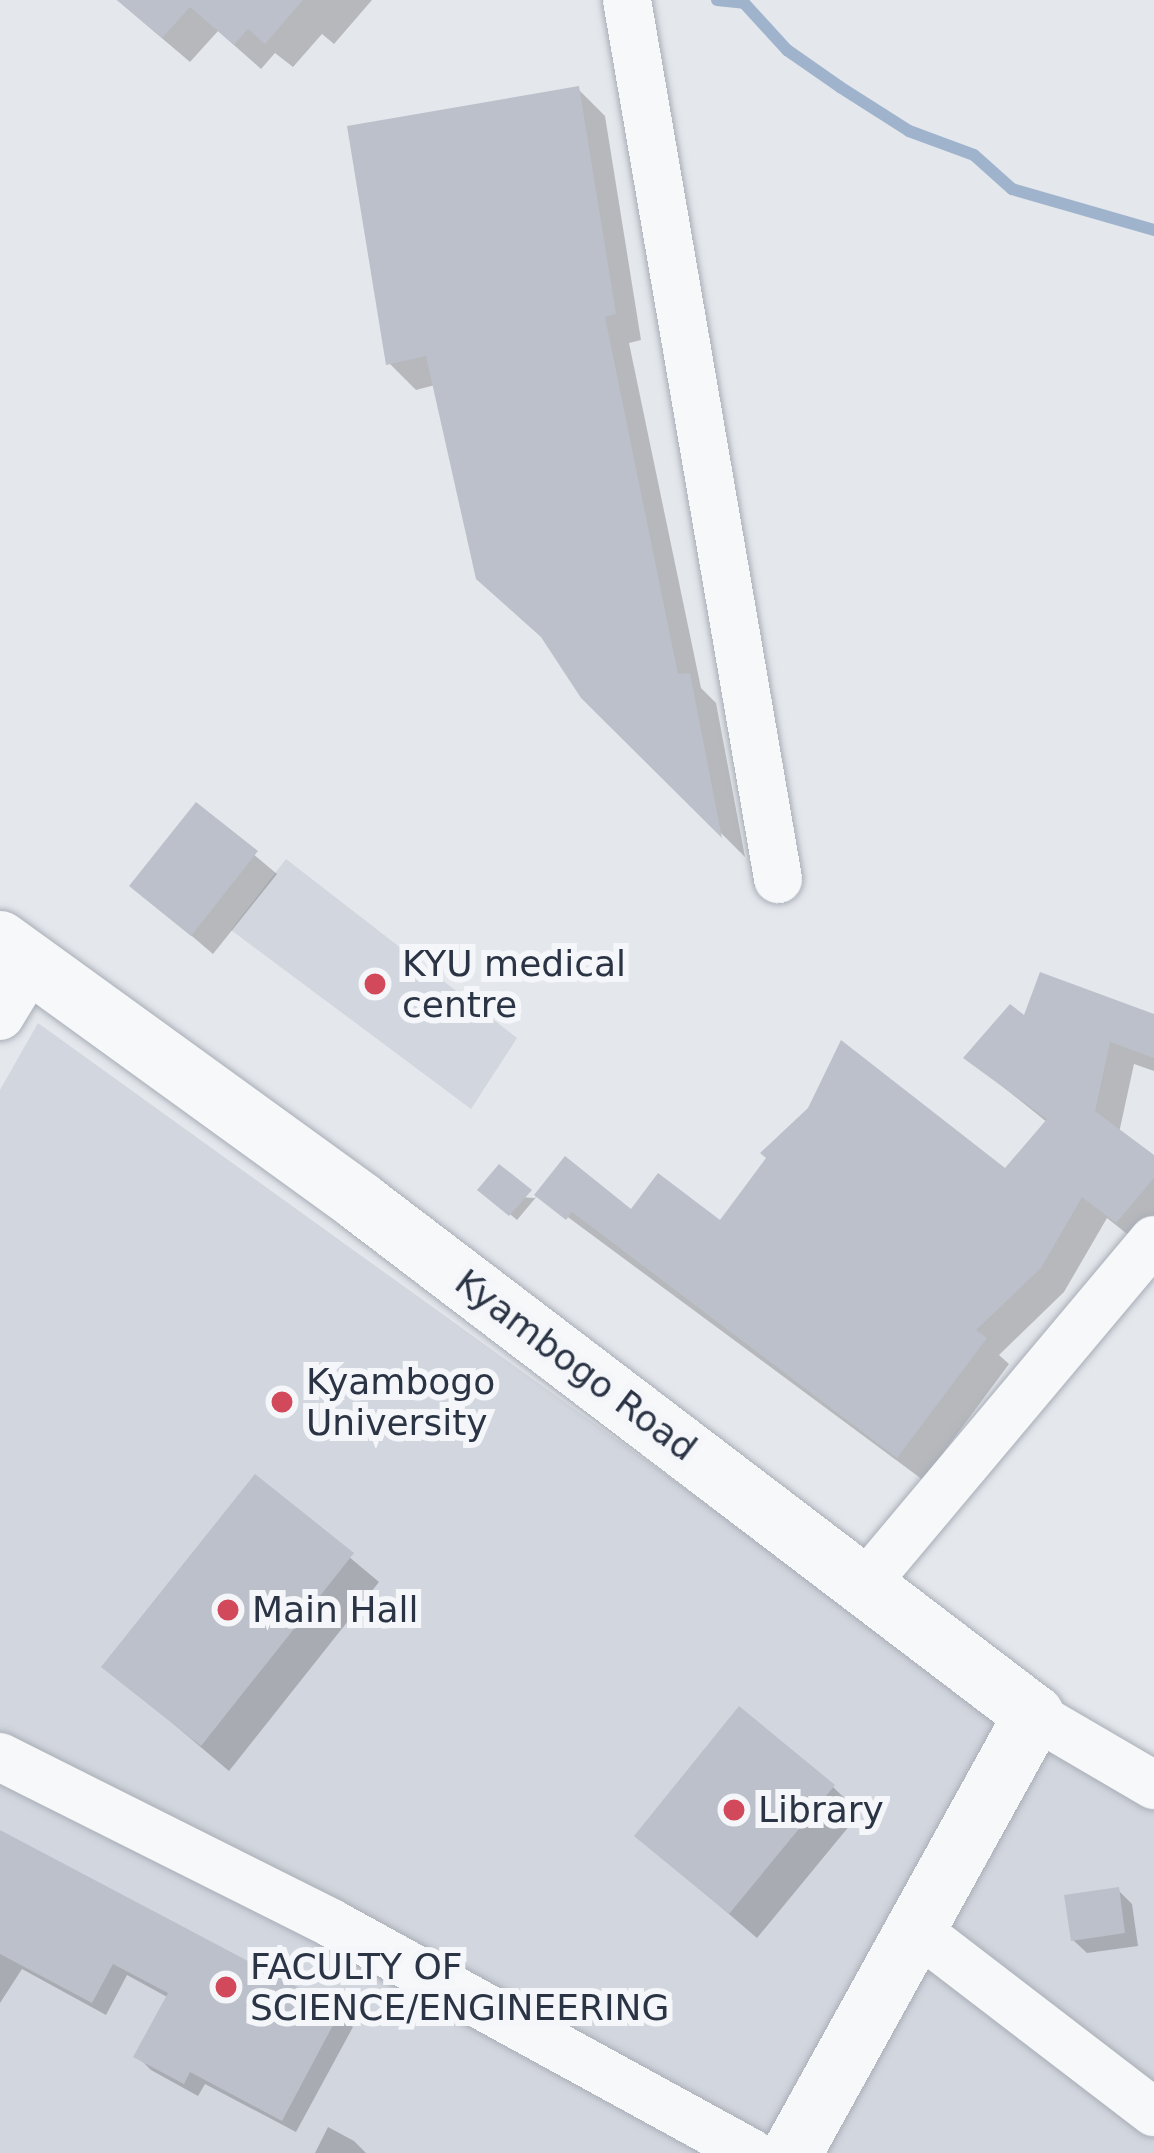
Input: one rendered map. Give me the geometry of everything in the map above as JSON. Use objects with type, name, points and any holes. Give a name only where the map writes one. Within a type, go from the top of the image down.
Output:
[{"type":"street","points":[[626,0],[778,879]]},
{"type":"street","points":[[0,1016],[16,953]]},
{"type":"street","name":"Kyambogo Road","points":[[16,953],[865,1584],[1034,1715],[1154,1785]]},
{"type":"street","points":[[865,1584],[1154,1240]]},
{"type":"street","points":[[792,2153],[919,1931],[1034,1715]]},
{"type":"street","points":[[0,1757],[331,1924],[752,2153]]},
{"type":"street","points":[[919,1931],[1154,2112]]},
{"type":"shaded area","name":"KYU medical centre","points":[[286,859],[517,1038],[471,1109],[231,930]]},
{"type":"shaded area","name":"Kyambogo University","points":[[38,1023],[998,1714],[1154,1809],[1154,2153],[0,2153],[0,1090]]},
{"type":"building","points":[[117,0],[303,0],[265,44],[248,29],[234,45],[190,7],[162,38]]},
{"type":"building","points":[[579,86],[616,314],[605,317],[678,674],[690,673],[722,838],[581,698],[541,637],[476,579],[426,356],[386,365],[347,126]]},
{"type":"building","points":[[196,802],[258,851],[191,936],[129,886]]},
{"type":"building","points":[[1040,972],[1154,1014],[1154,1058],[1110,1042],[1095,1111],[1154,1155],[1154,1178],[1116,1223],[1082,1197],[1041,1268],[976,1330],[987,1338],[897,1458],[572,1212],[566,1220],[534,1195],[565,1156],[631,1209],[658,1173],[720,1220],[766,1158],[760,1153],[808,1108],[841,1040],[1005,1168],[1047,1119],[963,1058],[1010,1004],[1024,1015]]},
{"type":"building","points":[[499,1164],[532,1190],[509,1216],[477,1190]]},
{"type":"building","name":"Main Hall","points":[[255,1474],[354,1553],[201,1746],[101,1667]]},
{"type":"building","name":"Library","points":[[739,1706],[835,1785],[729,1914],[634,1836]]},
{"type":"building","name":"FACULTY OF SCIENCE/ENGINEERING","points":[[0,1830],[341,2010],[282,2121],[190,2072],[184,2084],[133,2057],[168,1993],[113,1964],[92,2003],[0,1954]]},
{"type":"building","points":[[1119,1887],[1125,1933],[1071,1941],[1064,1895]]},
{"type":"waterway","points":[[717,0],[744,3],[787,50],[840,87],[909,131],[974,155],[1012,189],[1154,230]]},
{"type":"place","name":"KYU medical centre","points":[[375,984]]},
{"type":"place","name":"Kyambogo University","points":[[282,1402]]},
{"type":"place","name":"Main Hall","points":[[228,1610]]},
{"type":"place","name":"Library","points":[[734,1810]]},
{"type":"place","name":"FACULTY OF SCIENCE/ENGINEERING","points":[[226,1987]]}]
